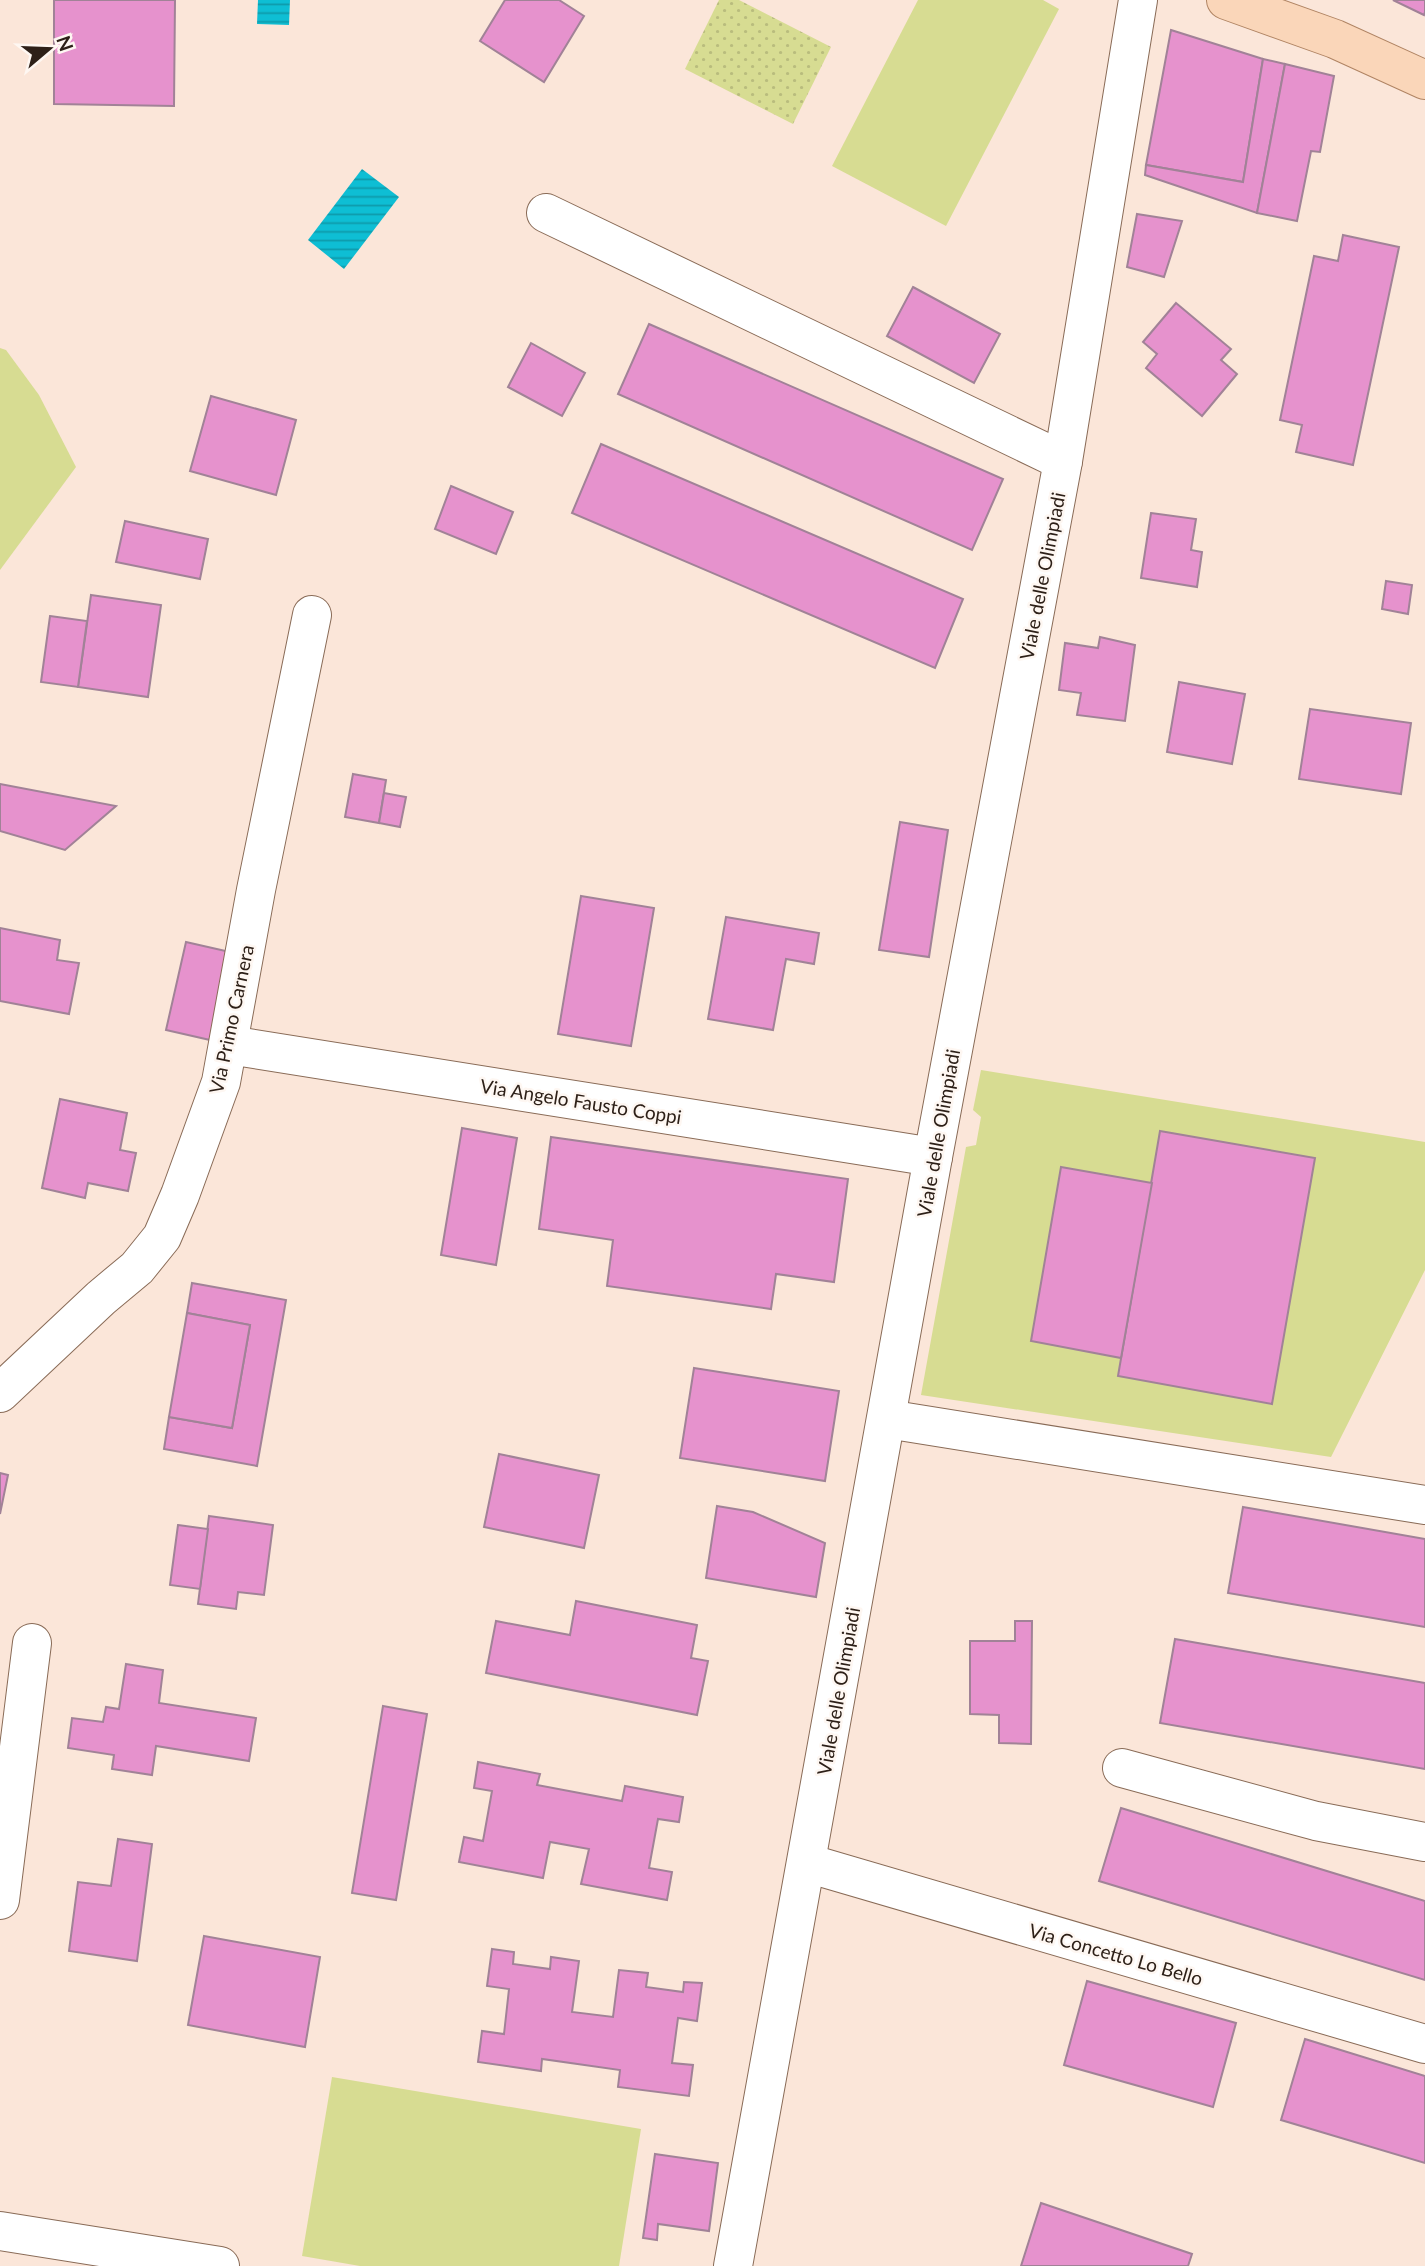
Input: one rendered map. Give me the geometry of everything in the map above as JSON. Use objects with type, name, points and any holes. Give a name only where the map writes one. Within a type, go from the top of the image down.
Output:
[{"type":"main road","points":[[1226,0],[1335,39],[1425,80]]},
{"type":"street","name":"Viale delle Olimpiadi","points":[[733,2266],[933,1157],[1063,461],[1138,0]]},
{"type":"street","points":[[546,213],[1063,461]]},
{"type":"street","name":"Via Primo Carnera","points":[[0,1393],[101,1298],[138,1268],[162,1237],[221,1082],[258,877],[312,615]]},
{"type":"street","name":"Via Angelo Fausto Coppi","points":[[229,1045],[933,1157]]},
{"type":"street","points":[[887,1419],[1425,1505]]},
{"type":"street","points":[[0,1900],[32,1643]]},
{"type":"street","points":[[1122,1768],[1316,1821],[1425,1842]]},
{"type":"street","name":"Via Concetto Lo Bello","points":[[807,1863],[1425,2044]]},
{"type":"street","points":[[0,2231],[220,2266]]},
{"type":"green space","points":[[719,0],[739,0],[831,47],[793,124],[685,69]]},
{"type":"green space","points":[[918,0],[1043,0],[1059,9],[946,226],[832,166]]},
{"type":"green space","points":[[0,348],[6,350],[39,395],[76,467],[0,570]]},
{"type":"green space","points":[[981,1070],[1425,1142],[1425,1270],[1331,1457],[921,1395],[966,1147],[976,1145],[981,1117],[973,1110]]},
{"type":"green space","points":[[332,2077],[641,2129],[619,2266],[360,2266],[302,2256]]},
{"type":"water","points":[[258,0],[290,0],[289,25],[257,24]]},
{"type":"water","points":[[362,169],[399,197],[344,269],[308,240]]},
{"type":"building","points":[[54,0],[175,0],[174,106],[54,104]]},
{"type":"building","points":[[505,0],[559,0],[584,16],[544,82],[480,41]]},
{"type":"building","points":[[1393,0],[1425,0],[1424,15]]},
{"type":"building","points":[[1171,30],[1263,59],[1243,182],[1146,165]]},
{"type":"building","points":[[1263,59],[1285,64],[1257,213],[1145,175],[1146,165],[1243,182]]},
{"type":"building","points":[[1285,64],[1334,76],[1320,152],[1311,151],[1297,221],[1257,213]]},
{"type":"building","points":[[1137,214],[1182,221],[1164,277],[1127,267]]},
{"type":"building","points":[[1343,235],[1399,247],[1353,465],[1296,452],[1302,425],[1280,420],[1314,256],[1338,261]]},
{"type":"building","points":[[913,287],[1000,334],[974,383],[887,336]]},
{"type":"building","points":[[1176,303],[1231,349],[1221,360],[1237,374],[1202,416],[1146,368],[1157,354],[1143,342]]},
{"type":"building","points":[[649,324],[1003,479],[972,550],[618,394]]},
{"type":"building","points":[[531,343],[585,373],[562,416],[508,387]]},
{"type":"building","points":[[211,396],[296,420],[276,495],[190,471]]},
{"type":"building","points":[[601,444],[963,599],[935,668],[572,513]]},
{"type":"building","points":[[451,486],[513,512],[496,554],[435,529]]},
{"type":"building","points":[[1151,513],[1196,519],[1191,550],[1202,552],[1197,587],[1141,578]]},
{"type":"building","points":[[125,521],[208,539],[200,579],[116,562]]},
{"type":"building","points":[[1386,581],[1412,585],[1408,614],[1382,609]]},
{"type":"building","points":[[91,595],[161,605],[148,697],[78,687]]},
{"type":"building","points":[[50,616],[87,621],[78,687],[41,682]]},
{"type":"building","points":[[1100,637],[1135,645],[1125,721],[1077,715],[1081,693],[1059,690],[1065,643],[1098,648]]},
{"type":"building","points":[[1179,682],[1245,694],[1232,764],[1167,752]]},
{"type":"building","points":[[1310,709],[1411,723],[1401,794],[1299,779]]},
{"type":"building","points":[[353,774],[386,780],[379,823],[345,817]]},
{"type":"building","points":[[0,784],[116,806],[65,850],[0,831]]},
{"type":"building","points":[[384,793],[406,797],[400,827],[379,823]]},
{"type":"building","points":[[900,822],[948,830],[929,957],[879,950]]},
{"type":"building","points":[[581,896],[654,908],[631,1046],[558,1034]]},
{"type":"building","points":[[726,917],[819,933],[814,964],[786,959],[773,1030],[708,1019]]},
{"type":"building","points":[[0,928],[60,940],[57,960],[79,963],[69,1014],[0,1001]]},
{"type":"building","points":[[186,942],[230,952],[210,1040],[166,1030]]},
{"type":"building","points":[[60,1099],[127,1113],[120,1150],[136,1153],[128,1191],[88,1183],[85,1198],[42,1188]]},
{"type":"building","points":[[462,1128],[517,1138],[496,1265],[441,1255]]},
{"type":"building","points":[[1160,1131],[1315,1158],[1272,1404],[1118,1376]]},
{"type":"building","points":[[551,1137],[848,1179],[834,1282],[776,1274],[771,1309],[607,1286],[613,1240],[539,1229]]},
{"type":"building","points":[[1061,1167],[1152,1183],[1121,1358],[1031,1341]]},
{"type":"building","points":[[192,1283],[286,1300],[257,1466],[164,1449],[169,1417],[232,1428],[250,1325],[187,1313]]},
{"type":"building","points":[[187,1313],[250,1325],[232,1428],[169,1417]]},
{"type":"building","points":[[694,1368],[839,1391],[825,1481],[680,1458]]},
{"type":"building","points":[[499,1454],[599,1475],[584,1548],[484,1527]]},
{"type":"building","points":[[0,1473],[8,1475],[0,1514]]},
{"type":"building","points":[[717,1506],[753,1512],[825,1543],[816,1597],[706,1578]]},
{"type":"building","points":[[1243,1507],[1425,1539],[1425,1627],[1228,1593]]},
{"type":"building","points":[[209,1516],[273,1525],[264,1595],[238,1592],[236,1609],[198,1604]]},
{"type":"building","points":[[178,1525],[208,1529],[200,1589],[170,1585]]},
{"type":"building","points":[[576,1601],[697,1625],[691,1658],[708,1661],[697,1715],[486,1673],[496,1621],[570,1635]]},
{"type":"building","points":[[1015,1621],[1032,1621],[1031,1744],[999,1743],[999,1715],[970,1714],[970,1641],[1015,1641]]},
{"type":"building","points":[[1175,1639],[1425,1683],[1425,1769],[1160,1723]]},
{"type":"building","points":[[126,1664],[163,1670],[159,1703],[256,1718],[249,1761],[156,1746],[152,1775],[112,1769],[114,1755],[68,1748],[72,1718],[103,1722],[106,1707],[119,1709]]},
{"type":"building","points":[[383,1706],[427,1714],[396,1900],[352,1893]]},
{"type":"building","points":[[478,1762],[540,1774],[537,1785],[622,1801],[625,1786],[683,1797],[679,1822],[658,1819],[649,1868],[672,1872],[667,1900],[581,1884],[589,1849],[550,1842],[543,1878],[459,1862],[464,1837],[483,1841],[492,1791],[474,1788]]},
{"type":"building","points":[[1121,1808],[1425,1901],[1425,1980],[1099,1881]]},
{"type":"building","points":[[118,1839],[152,1844],[137,1961],[69,1951],[78,1882],[111,1886]]},
{"type":"building","points":[[204,1936],[320,1957],[305,2047],[188,2025]]},
{"type":"building","points":[[492,1949],[514,1952],[513,1964],[550,1969],[551,1957],[579,1961],[572,2012],[613,2017],[619,1970],[648,1973],[646,1987],[683,1992],[684,1982],[702,1983],[697,2021],[678,2018],[672,2063],[693,2065],[689,2096],[618,2087],[620,2070],[542,2059],[541,2071],[478,2062],[482,2031],[504,2034],[509,1989],[487,1986]]},
{"type":"building","points":[[1087,1981],[1236,2023],[1213,2107],[1064,2065]]},
{"type":"building","points":[[1305,2039],[1425,2076],[1425,2163],[1281,2120]]},
{"type":"building","points":[[655,2154],[718,2163],[709,2231],[658,2224],[657,2240],[643,2238]]},
{"type":"building","points":[[1041,2203],[1192,2254],[1188,2266],[1021,2266]]}]
